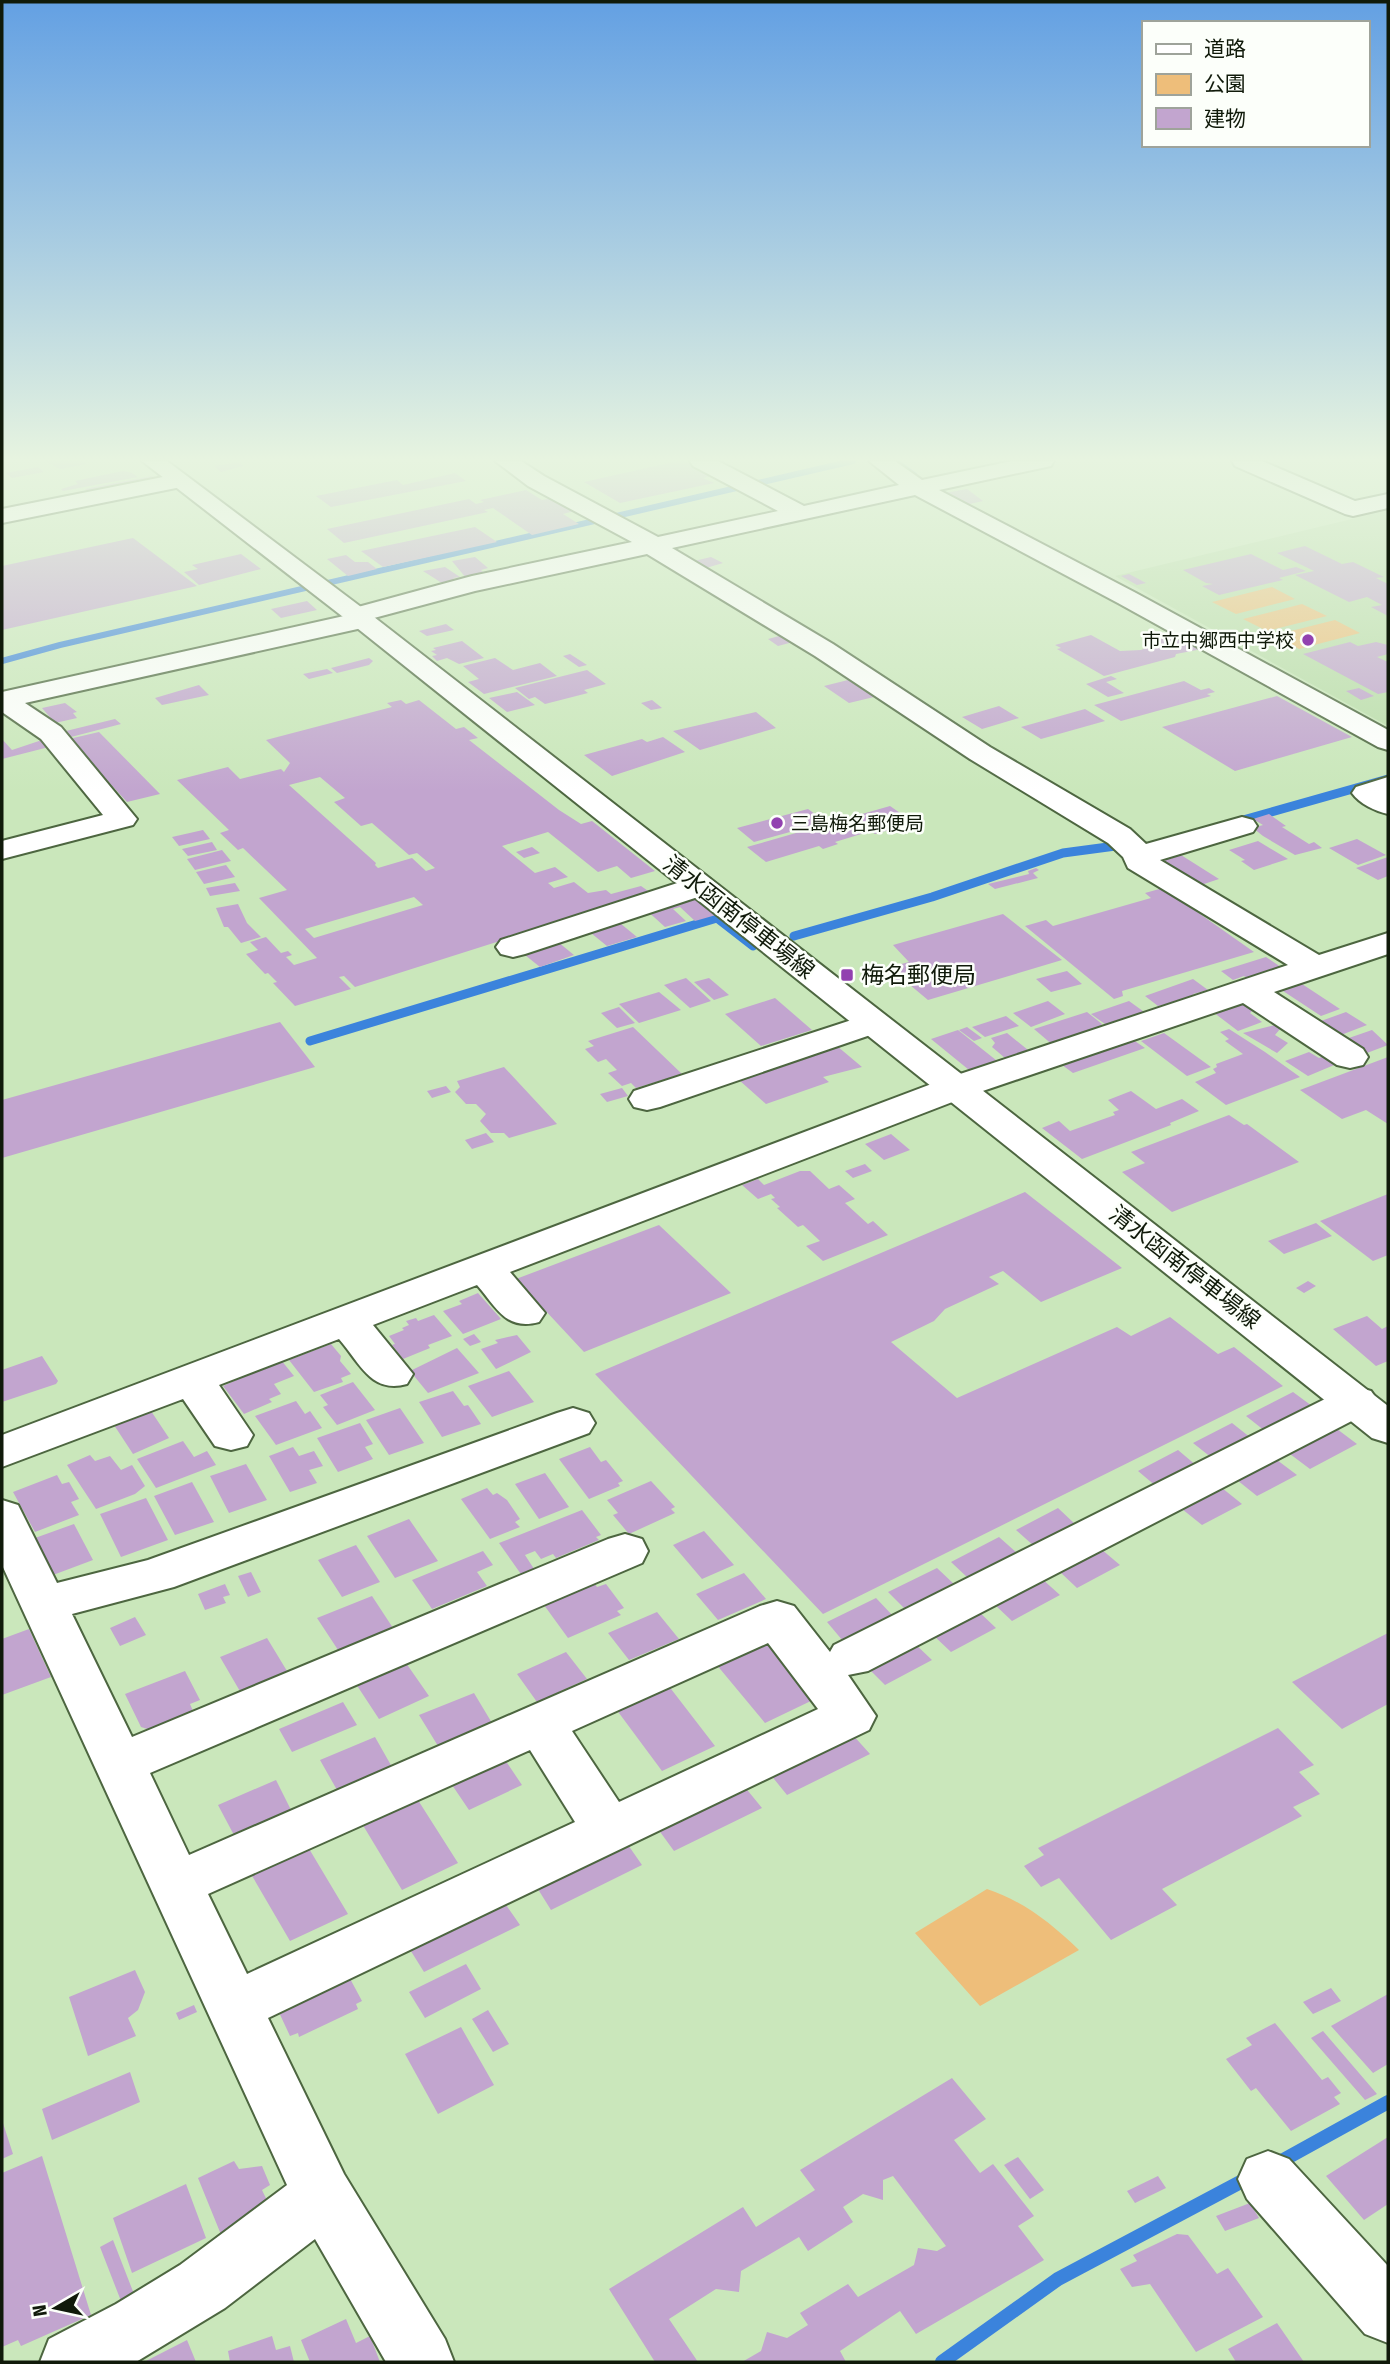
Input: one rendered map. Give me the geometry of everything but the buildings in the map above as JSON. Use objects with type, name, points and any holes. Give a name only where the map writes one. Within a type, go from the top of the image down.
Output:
[{"type":"street","name":"清水函南停車場線","points":[[298,571],[1372,1414]]},
{"type":"street","points":[[2,700],[359,618],[472,583],[528,571]]},
{"type":"street","points":[[696,571],[824,650],[1131,848],[1139,861],[1167,880],[1315,967]]},
{"type":"street","points":[[1073,571],[1388,741]]},
{"type":"street","points":[[2,700],[51,733],[122,820],[2,850]]},
{"type":"street","points":[[1388,786],[1367,793],[1388,805]]},
{"type":"street","points":[[1131,848],[1242,826]]},
{"type":"street","points":[[513,947],[699,886]]},
{"type":"street","points":[[2,1452],[955,1088],[1388,943]]},
{"type":"street","points":[[1247,990],[1350,1058]]},
{"type":"street","points":[[647,1100],[873,1023]]},
{"type":"street","points":[[484,1268],[524,1313]]},
{"type":"street","points":[[346,1320],[392,1374]]},
{"type":"street","points":[[192,1380],[231,1435]]},
{"type":"street","points":[[851,1658],[1372,1414]]},
{"type":"street","points":[[43,1604],[157,1575],[573,1423]]},
{"type":"street","points":[[2,1516],[323,2194],[422,2362]]},
{"type":"street","points":[[120,1764],[625,1551]]},
{"type":"street","points":[[177,1884],[777,1619],[851,1716],[236,2006]]},
{"type":"street","points":[[540,1723],[609,1830]]},
{"type":"street","points":[[1268,2179],[1388,2312]]},
{"type":"street","points":[[72,2362],[140,2328],[220,2275],[289,2224],[323,2194]]},
{"type":"shaded area","name":"市立中郷西中学校","points":[[1134,571],[1388,571],[1388,726],[1115,576]]},
{"type":"green space","points":[[1272,587],[1295,599],[1236,614],[1212,602]]},
{"type":"green space","points":[[1302,604],[1327,616],[1267,631],[1243,619]]},
{"type":"green space","points":[[1335,620],[1360,633],[1299,649],[1275,635]]},
{"type":"green space","points":[[987,1889],[1036,1914],[1079,1950],[980,2006],[915,1933]]},
{"type":"waterway","points":[[2,661],[378,571]]},
{"type":"waterway","points":[[1236,822],[1388,779]]},
{"type":"waterway","points":[[794,936],[932,897],[1063,853],[1123,845]]},
{"type":"waterway","points":[[310,1041],[717,918],[753,946]]},
{"type":"waterway","points":[[1276,2164],[1388,2102]]},
{"type":"waterway","points":[[942,2362],[1058,2279],[1250,2177]]},
{"type":"place","name":"市立中郷西中学校","points":[[1308,640]]},
{"type":"place","name":"三島梅名郵便局","points":[[777,823]]},
{"type":"place","name":"梅名郵便局","points":[[847,975]]}]
